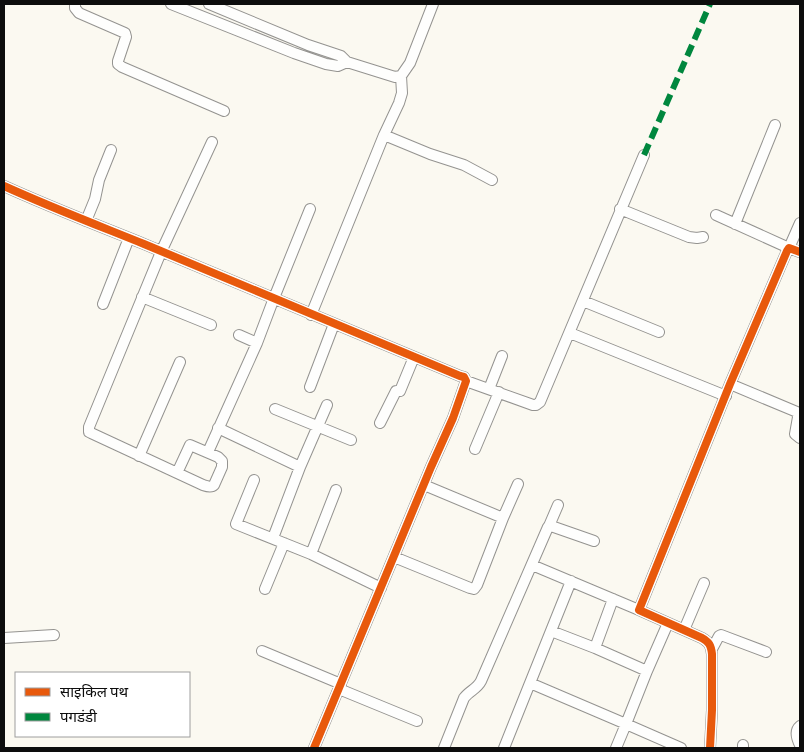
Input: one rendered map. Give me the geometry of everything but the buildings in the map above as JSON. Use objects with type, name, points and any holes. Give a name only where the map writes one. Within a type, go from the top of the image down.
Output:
[{"type":"street","points":[[75,4],[75,8],[79,12],[125,33],[126,37],[118,61],[118,64],[122,67],[224,110]]},
{"type":"street","points":[[171,4],[326,64],[338,66],[347,62]]},
{"type":"street","points":[[209,4],[341,56],[347,62],[390,76],[401,76]]},
{"type":"street","points":[[311,315],[401,96],[401,76],[410,63],[433,4]]},
{"type":"street","points":[[735,224],[775,125]]},
{"type":"street","points":[[384,135],[430,154],[464,165],[492,180]]},
{"type":"street","points":[[177,473],[190,445],[218,457],[222,461],[218,478],[212,486],[206,486],[139,456],[91,433],[88,429],[161,252],[212,142]]},
{"type":"street","points":[[86,221],[95,200],[99,180],[111,150]]},
{"type":"street","points":[[4,186],[464,377],[466,381],[533,405],[539,404],[543,398],[644,155]]},
{"type":"street","points":[[208,452],[257,343],[310,209]]},
{"type":"street","points":[[620,209],[690,237],[703,237]]},
{"type":"street","points":[[716,215],[800,252]]},
{"type":"street","points":[[639,610],[730,384],[800,223]]},
{"type":"street","points":[[102,304],[129,238]]},
{"type":"street","points":[[142,297],[211,325]]},
{"type":"street","points":[[582,301],[659,332]]},
{"type":"street","points":[[310,387],[334,324]]},
{"type":"street","points":[[570,333],[726,396]]},
{"type":"street","points":[[239,335],[257,343]]},
{"type":"street","points":[[475,449],[494,391],[502,356]]},
{"type":"street","points":[[380,423],[396,390],[400,391],[414,357]]},
{"type":"street","points":[[139,456],[180,362]]},
{"type":"street","points":[[314,748],[453,418],[466,381]]},
{"type":"street","points":[[730,384],[796,412],[798,417],[795,434],[800,438]]},
{"type":"street","points":[[273,538],[300,467],[328,405]]},
{"type":"street","points":[[275,409],[351,440]]},
{"type":"street","points":[[218,428],[300,467]]},
{"type":"street","points":[[254,480],[236,524],[311,554],[380,588]]},
{"type":"street","points":[[394,557],[474,589],[478,585],[518,484]]},
{"type":"street","points":[[424,485],[503,518]]},
{"type":"street","points":[[311,554],[336,490]]},
{"type":"street","points":[[444,748],[464,698],[481,681],[558,505]]},
{"type":"street","points":[[550,526],[594,541]]},
{"type":"street","points":[[265,589],[284,543]]},
{"type":"street","points":[[532,565],[684,630],[707,641],[711,645],[712,710],[710,748]]},
{"type":"street","points":[[504,748],[571,581]]},
{"type":"street","points":[[684,630],[704,584]]},
{"type":"street","points":[[595,648],[614,599]]},
{"type":"street","points":[[616,748],[668,623]]},
{"type":"street","points":[[551,631],[647,671]]},
{"type":"street","points":[[4,638],[54,635]]},
{"type":"street","points":[[712,649],[721,635],[766,652]]},
{"type":"street","points":[[262,651],[417,721]]},
{"type":"street","points":[[530,683],[681,748]]},
{"type":"street","points":[[800,726],[796,731],[800,745]]},
{"type":"marked path","points":[[644,155],[710,4]]},
{"type":"cycle path","points":[[4,186],[464,377],[466,381],[453,418],[314,748]]},
{"type":"cycle path","points":[[710,748],[712,654],[708,642],[639,610],[730,384],[787,251],[789,248],[800,252]]}]
